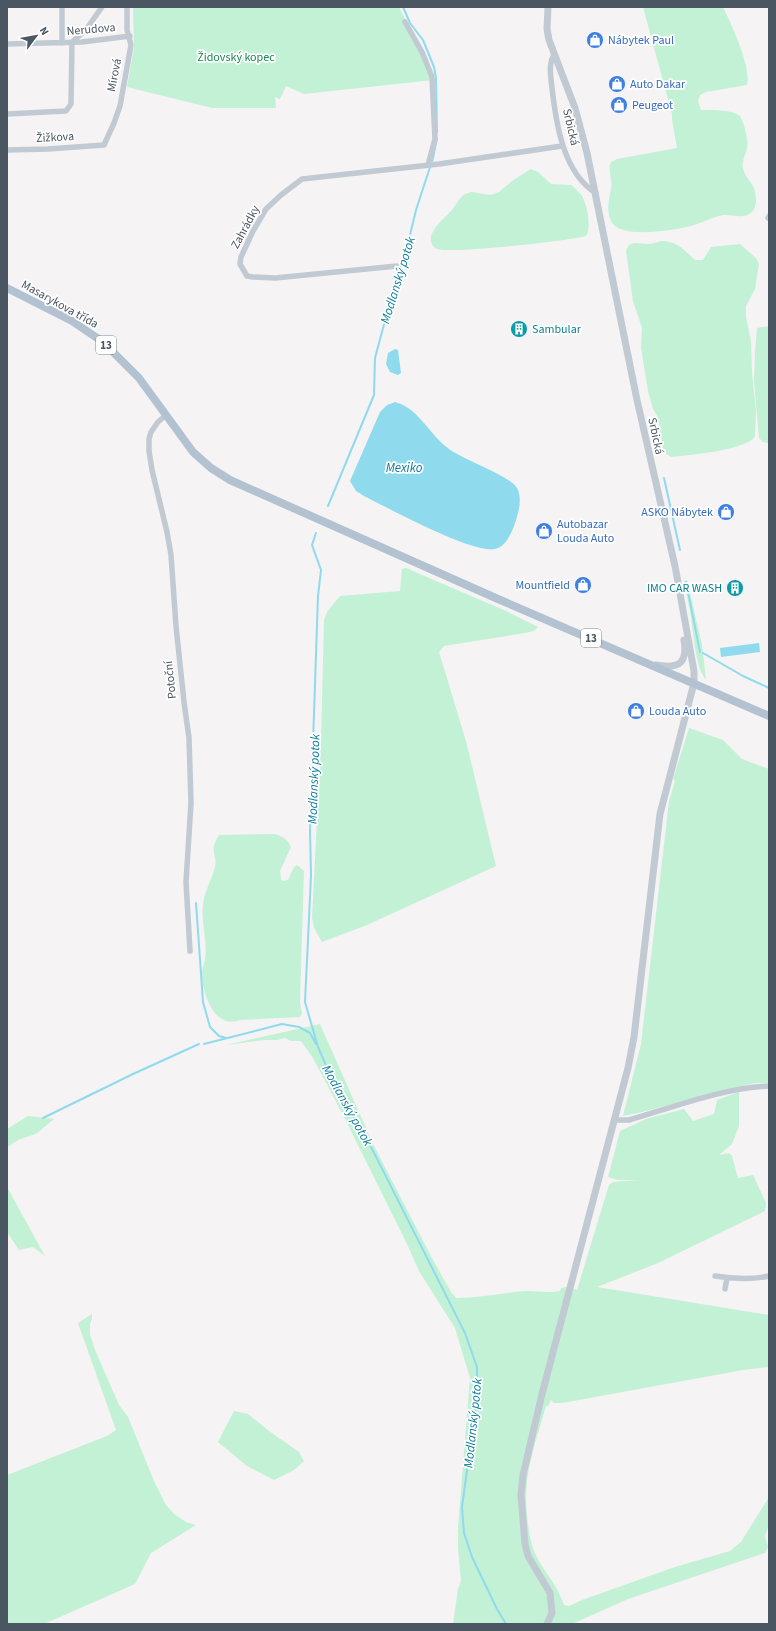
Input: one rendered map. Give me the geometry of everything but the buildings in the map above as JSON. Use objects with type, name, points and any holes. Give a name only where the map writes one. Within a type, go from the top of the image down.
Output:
[{"type":"main road","name":"Masarykova třída","points":[[7,288],[72,321],[95,336],[122,360],[139,378],[178,433],[203,462],[237,484],[650,664]]},
{"type":"main road","name":"13","points":[[650,664],[769,716]]},
{"type":"street","points":[[62,7],[62,43]]},
{"type":"street","points":[[7,114],[66,111],[71,104],[72,42],[85,31],[102,7]]},
{"type":"street","name":"Mírová","points":[[104,145],[120,106],[131,45],[130,36],[127,30],[126,7]]},
{"type":"street","name":"Srbická","points":[[547,1624],[552,1613],[550,1593],[528,1556],[525,1544],[521,1495],[523,1476],[542,1394],[589,1221],[628,1068],[634,1037],[660,814],[694,683],[694,671],[675,566],[637,400],[596,193],[580,124],[548,35],[548,7]]},
{"type":"street","points":[[405,22],[422,52],[432,77],[435,139],[428,165]]},
{"type":"street","name":"Nerudova","points":[[7,44],[62,43],[130,36]]},
{"type":"street","name":"Srbická","points":[[554,55],[551,59],[554,108],[562,146],[580,178],[596,193]]},
{"type":"street","name":"Žižkova","points":[[7,150],[104,145]]},
{"type":"street","name":"Zahrádky","points":[[397,266],[275,278],[247,276],[240,264],[241,257],[253,231],[266,209],[280,195],[302,179],[439,164],[562,146]]},
{"type":"street","name":"Potoční","points":[[166,415],[153,428],[148,447],[150,464],[167,532],[171,555],[176,626],[189,738],[191,803],[186,882],[190,951]]},
{"type":"street","points":[[650,664],[671,666],[678,664],[684,659],[686,654],[683,632],[685,620]]},
{"type":"street","points":[[614,1120],[629,1120],[732,1091],[769,1086]]},
{"type":"street","points":[[715,1276],[738,1280],[756,1279],[769,1276]]},
{"type":"street","points":[[725,1289],[728,1278]]},
{"type":"green space","name":"Židovský kopec","points":[[133,7],[399,7],[424,51],[433,80],[304,94],[286,86],[280,99],[275,97],[276,108],[212,108],[127,87],[134,47]]},
{"type":"green space","points":[[643,7],[723,7],[744,58],[748,78],[747,85],[706,92],[700,95],[698,101],[701,110],[717,110],[734,113],[739,115],[742,120],[748,143],[743,161],[743,168],[744,173],[753,185],[756,194],[754,209],[748,215],[723,215],[691,226],[673,230],[648,232],[625,230],[616,227],[611,221],[608,209],[611,186],[611,162],[617,159],[677,148],[672,114]]},
{"type":"green space","points":[[531,169],[538,172],[551,184],[571,185],[581,195],[586,205],[589,222],[586,236],[534,244],[462,250],[437,249],[432,244],[431,239],[435,228],[452,210],[461,197],[472,192],[490,195],[499,192],[512,181]]},
{"type":"green space","points":[[661,241],[676,244],[695,260],[703,260],[711,247],[740,244],[756,258],[759,264],[755,289],[746,306],[746,317],[751,341],[752,373],[756,411],[755,437],[749,442],[729,449],[672,457],[666,454],[663,448],[658,417],[653,409],[648,391],[641,348],[642,328],[633,301],[626,251],[632,244],[650,244]]},
{"type":"green space","points":[[769,326],[769,443],[763,442],[759,438],[754,381],[757,328]]},
{"type":"green space","points":[[406,568],[506,611],[538,627],[534,631],[525,633],[444,646],[439,652],[466,741],[496,866],[367,925],[322,942],[314,928],[312,918],[321,742],[324,620],[327,612],[340,596],[400,591],[402,569]]},
{"type":"green space","points":[[687,580],[702,645],[706,679],[699,667],[695,647],[684,581]]},
{"type":"green space","points":[[689,728],[723,740],[742,759],[769,769],[769,1083],[754,1083],[623,1116],[641,1044],[669,801],[675,781],[673,779]]},
{"type":"green space","points":[[274,834],[284,838],[291,847],[280,871],[281,879],[283,881],[288,880],[294,867],[297,865],[304,871],[300,1002],[302,1014],[300,1017],[240,1020],[231,1022],[223,1020],[216,1014],[207,999],[201,972],[206,955],[203,905],[216,862],[214,846],[219,835]]},
{"type":"green space","points":[[320,1024],[374,1146],[432,1258],[451,1292],[456,1298],[525,1291],[556,1292],[560,1291],[561,1288],[567,1287],[577,1290],[609,1185],[613,1182],[638,1180],[618,1180],[608,1177],[620,1131],[646,1119],[684,1109],[693,1121],[714,1114],[717,1100],[739,1092],[739,1126],[732,1144],[719,1155],[729,1153],[732,1156],[738,1178],[753,1175],[766,1203],[765,1211],[658,1263],[597,1287],[769,1315],[769,1367],[743,1370],[562,1403],[554,1403],[551,1400],[548,1406],[546,1406],[530,1462],[527,1481],[526,1507],[528,1526],[534,1551],[539,1562],[560,1594],[564,1605],[569,1606],[675,1567],[730,1551],[741,1542],[769,1497],[769,1525],[765,1536],[768,1547],[765,1553],[628,1599],[572,1624],[453,1624],[458,1589],[461,1581],[458,1528],[470,1378],[455,1328],[419,1271],[342,1113],[313,1058],[301,1041],[291,1041],[285,1038],[226,1045]]},
{"type":"green space","points":[[28,1116],[54,1119],[36,1134],[20,1139],[7,1147],[7,1129]]},
{"type":"green space","points":[[7,1187],[45,1256],[33,1247],[19,1250],[7,1232]]},
{"type":"green space","points":[[92,1314],[90,1334],[95,1350],[119,1405],[128,1417],[154,1481],[166,1505],[174,1514],[186,1522],[196,1525],[151,1553],[135,1584],[44,1624],[7,1624],[7,1475],[107,1436],[116,1430],[78,1323]]},
{"type":"green space","points":[[234,1411],[248,1414],[299,1452],[304,1461],[294,1470],[274,1480],[247,1466],[218,1442]]},
{"type":"water","points":[[395,349],[398,350],[401,373],[398,375],[390,372],[386,364],[388,353]]},
{"type":"water","name":"Mexiko","points":[[395,402],[416,414],[451,451],[504,477],[512,482],[517,488],[520,502],[517,517],[513,529],[502,546],[495,549],[484,549],[450,538],[356,491],[350,481],[380,412],[387,405]]},
{"type":"water","points":[[759,643],[760,652],[721,657],[720,648]]},
{"type":"waterway","name":"Modlanský potok","points":[[403,7],[410,23],[423,40],[434,67],[436,78],[437,132]]},
{"type":"waterway","name":"Modlanský potok","points":[[328,506],[374,395],[375,358],[388,307],[396,291],[399,271],[409,252],[409,239],[416,210],[433,158],[437,138]]},
{"type":"waterway","points":[[664,478],[680,550]]},
{"type":"waterway","name":"Modlanský potok","points":[[316,533],[312,545],[321,570],[318,596],[310,831],[311,876],[305,1002],[318,1047],[334,1084],[367,1139],[465,1333],[477,1367],[477,1397],[462,1507],[464,1533],[472,1557],[497,1609],[506,1624]]},
{"type":"waterway","points":[[686,582],[700,652]]},
{"type":"waterway","points":[[703,653],[743,676],[769,688]]},
{"type":"waterway","points":[[196,903],[203,1002],[210,1027],[219,1036],[226,1038]]},
{"type":"waterway","points":[[204,1044],[282,1024],[299,1027],[310,1033],[316,1044]]},
{"type":"waterway","points":[[43,1118],[199,1044]]},
{"type":"place","name":"Nábytek Paul","points":[[595,40]]},
{"type":"place","name":"Auto Dakar","points":[[617,84]]},
{"type":"place","name":"Peugeot","points":[[619,105]]},
{"type":"place","name":"Sambular","points":[[519,329]]},
{"type":"place","name":"ASKO Nábytek","points":[[726,512]]},
{"type":"place","name":"Autobazar Louda Auto","points":[[544,531]]},
{"type":"place","name":"Mountfield","points":[[583,585]]},
{"type":"place","name":"IMO CAR WASH","points":[[735,588]]},
{"type":"place","name":"Louda Auto","points":[[636,711]]}]
